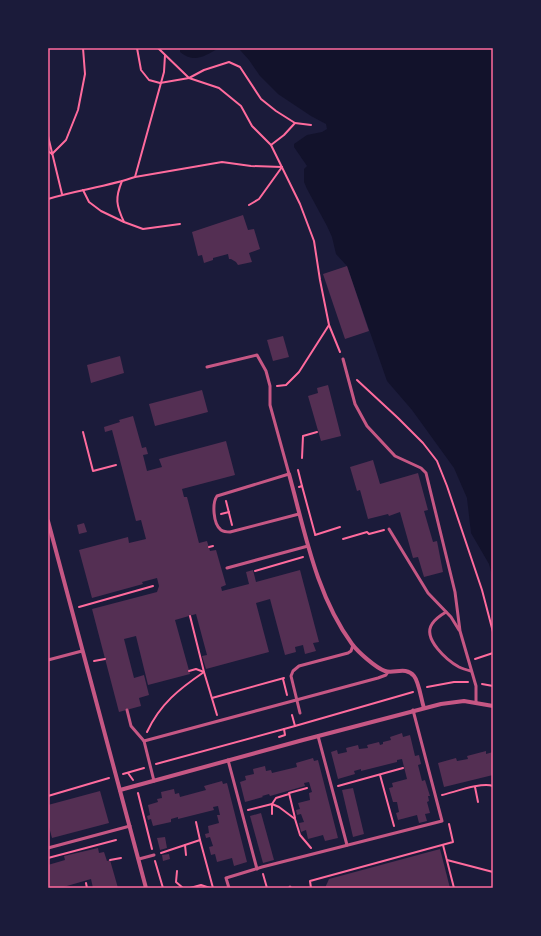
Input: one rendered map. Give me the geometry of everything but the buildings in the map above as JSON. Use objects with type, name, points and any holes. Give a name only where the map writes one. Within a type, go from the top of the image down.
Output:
[{"type":"street","points":[[289,474],[308,546],[324,594],[338,621],[353,646],[383,671],[403,671],[410,673],[415,678],[424,708]]},
{"type":"street","points":[[48,521],[146,888]]},
{"type":"street","points":[[120,790],[413,710],[450,702],[476,703],[493,706]]},
{"type":"lane","points":[[207,367],[257,355],[266,371],[270,386],[270,405],[289,474],[219,494],[213,505],[213,511],[219,528],[227,532],[266,524],[299,514]]},
{"type":"lane","points":[[343,359],[357,410],[370,431],[395,456],[421,468],[426,473],[455,592],[460,631],[475,683],[476,703]]},
{"type":"lane","points":[[389,529],[428,593],[446,612],[460,631]]},
{"type":"lane","points":[[227,568],[308,546]]},
{"type":"lane","points":[[446,612],[431,625],[431,640],[436,648],[455,664],[463,669],[472,671]]},
{"type":"lane","points":[[300,713],[291,676],[296,668],[345,654],[350,652],[353,646]]},
{"type":"lane","points":[[48,660],[82,651]]},
{"type":"lane","points":[[144,741],[297,701],[378,678],[386,675],[388,672]]},
{"type":"lane","points":[[127,710],[131,726],[144,741],[154,781]]},
{"type":"lane","points":[[229,888],[226,878],[442,821],[413,710]]},
{"type":"lane","points":[[318,736],[347,845]]},
{"type":"lane","points":[[228,760],[257,869]]},
{"type":"lane","points":[[48,848],[130,826]]},
{"type":"lane","points":[[139,859],[154,855]]},
{"type":"path","points":[[52,154],[66,140],[78,110],[85,74],[83,48]]},
{"type":"path","points":[[137,48],[141,70],[149,80],[160,83],[190,78],[216,65],[229,62],[240,67],[260,99],[295,123],[311,125]]},
{"type":"path","points":[[158,48],[190,78],[219,88],[241,106],[252,126],[271,145],[300,204],[314,241],[329,325],[343,359]]},
{"type":"path","points":[[135,177],[164,72],[165,55]]},
{"type":"path","points":[[271,145],[284,135],[295,123]]},
{"type":"path","points":[[48,136],[62,194]]},
{"type":"path","points":[[48,151],[52,154]]},
{"type":"path","points":[[48,199],[62,194],[135,177],[222,162],[250,166],[282,167]]},
{"type":"path","points":[[249,205],[259,199],[282,167]]},
{"type":"path","points":[[122,181],[116,195],[118,209],[124,222]]},
{"type":"path","points":[[83,190],[89,202],[101,211],[143,229],[180,224]]},
{"type":"path","points":[[270,386],[286,385],[299,372],[329,325]]},
{"type":"path","points":[[355,379],[398,418],[423,443],[437,461],[447,486],[482,590],[493,632]]},
{"type":"path","points":[[83,432],[93,471],[116,466]]},
{"type":"path","points":[[302,458],[303,436],[317,432]]},
{"type":"path","points":[[298,470],[302,486]]},
{"type":"path","points":[[226,498],[233,527]]},
{"type":"path","points":[[221,514],[229,512]]},
{"type":"path","points":[[306,537],[340,527]]},
{"type":"path","points":[[344,539],[367,532],[369,534],[389,529]]},
{"type":"path","points":[[209,547],[213,546]]},
{"type":"path","points":[[255,571],[303,557]]},
{"type":"path","points":[[79,607],[153,586]]},
{"type":"path","points":[[190,616],[218,721]]},
{"type":"path","points":[[468,661],[493,653]]},
{"type":"path","points":[[94,661],[105,659]]},
{"type":"path","points":[[189,671],[196,669],[204,672]]},
{"type":"path","points":[[144,741],[152,721],[163,706],[184,686],[204,672]]},
{"type":"path","points":[[48,796],[419,690],[454,682],[493,686]]},
{"type":"path","points":[[279,737],[285,735],[284,729]]},
{"type":"path","points":[[338,786],[403,768]]},
{"type":"path","points":[[128,773],[133,777],[163,888]]},
{"type":"path","points":[[380,775],[384,798],[396,833]]},
{"type":"path","points":[[442,795],[475,787],[489,785],[493,786]]},
{"type":"path","points":[[475,787],[478,802]]},
{"type":"path","points":[[272,814],[272,804],[276,798],[307,788]]},
{"type":"path","points":[[289,794],[299,832],[309,846],[319,853]]},
{"type":"path","points":[[245,811],[272,804],[286,811],[295,819]]},
{"type":"path","points":[[190,888],[201,885],[211,888],[196,822]]},
{"type":"path","points":[[48,858],[116,840]]},
{"type":"path","points":[[154,855],[200,840]]},
{"type":"path","points":[[185,845],[186,855]]},
{"type":"path","points":[[311,888],[310,880],[443,845],[454,888]]},
{"type":"path","points":[[110,860],[121,858]]},
{"type":"path","points":[[447,860],[493,872]]},
{"type":"path","points":[[177,871],[176,882],[183,888]]},
{"type":"path","points":[[86,883],[87,888]]},
{"type":"shaded area","points":[[180,48],[220,48],[201,57],[191,58],[180,52]]},
{"type":"shaded area","points":[[235,48],[493,48],[493,579],[489,564],[471,533],[467,498],[454,468],[412,410],[387,381],[347,266],[336,254],[332,237],[304,182],[304,169],[307,166],[294,147],[294,144],[307,135],[322,132],[327,129],[326,124],[278,94],[260,76],[240,50]]}]
